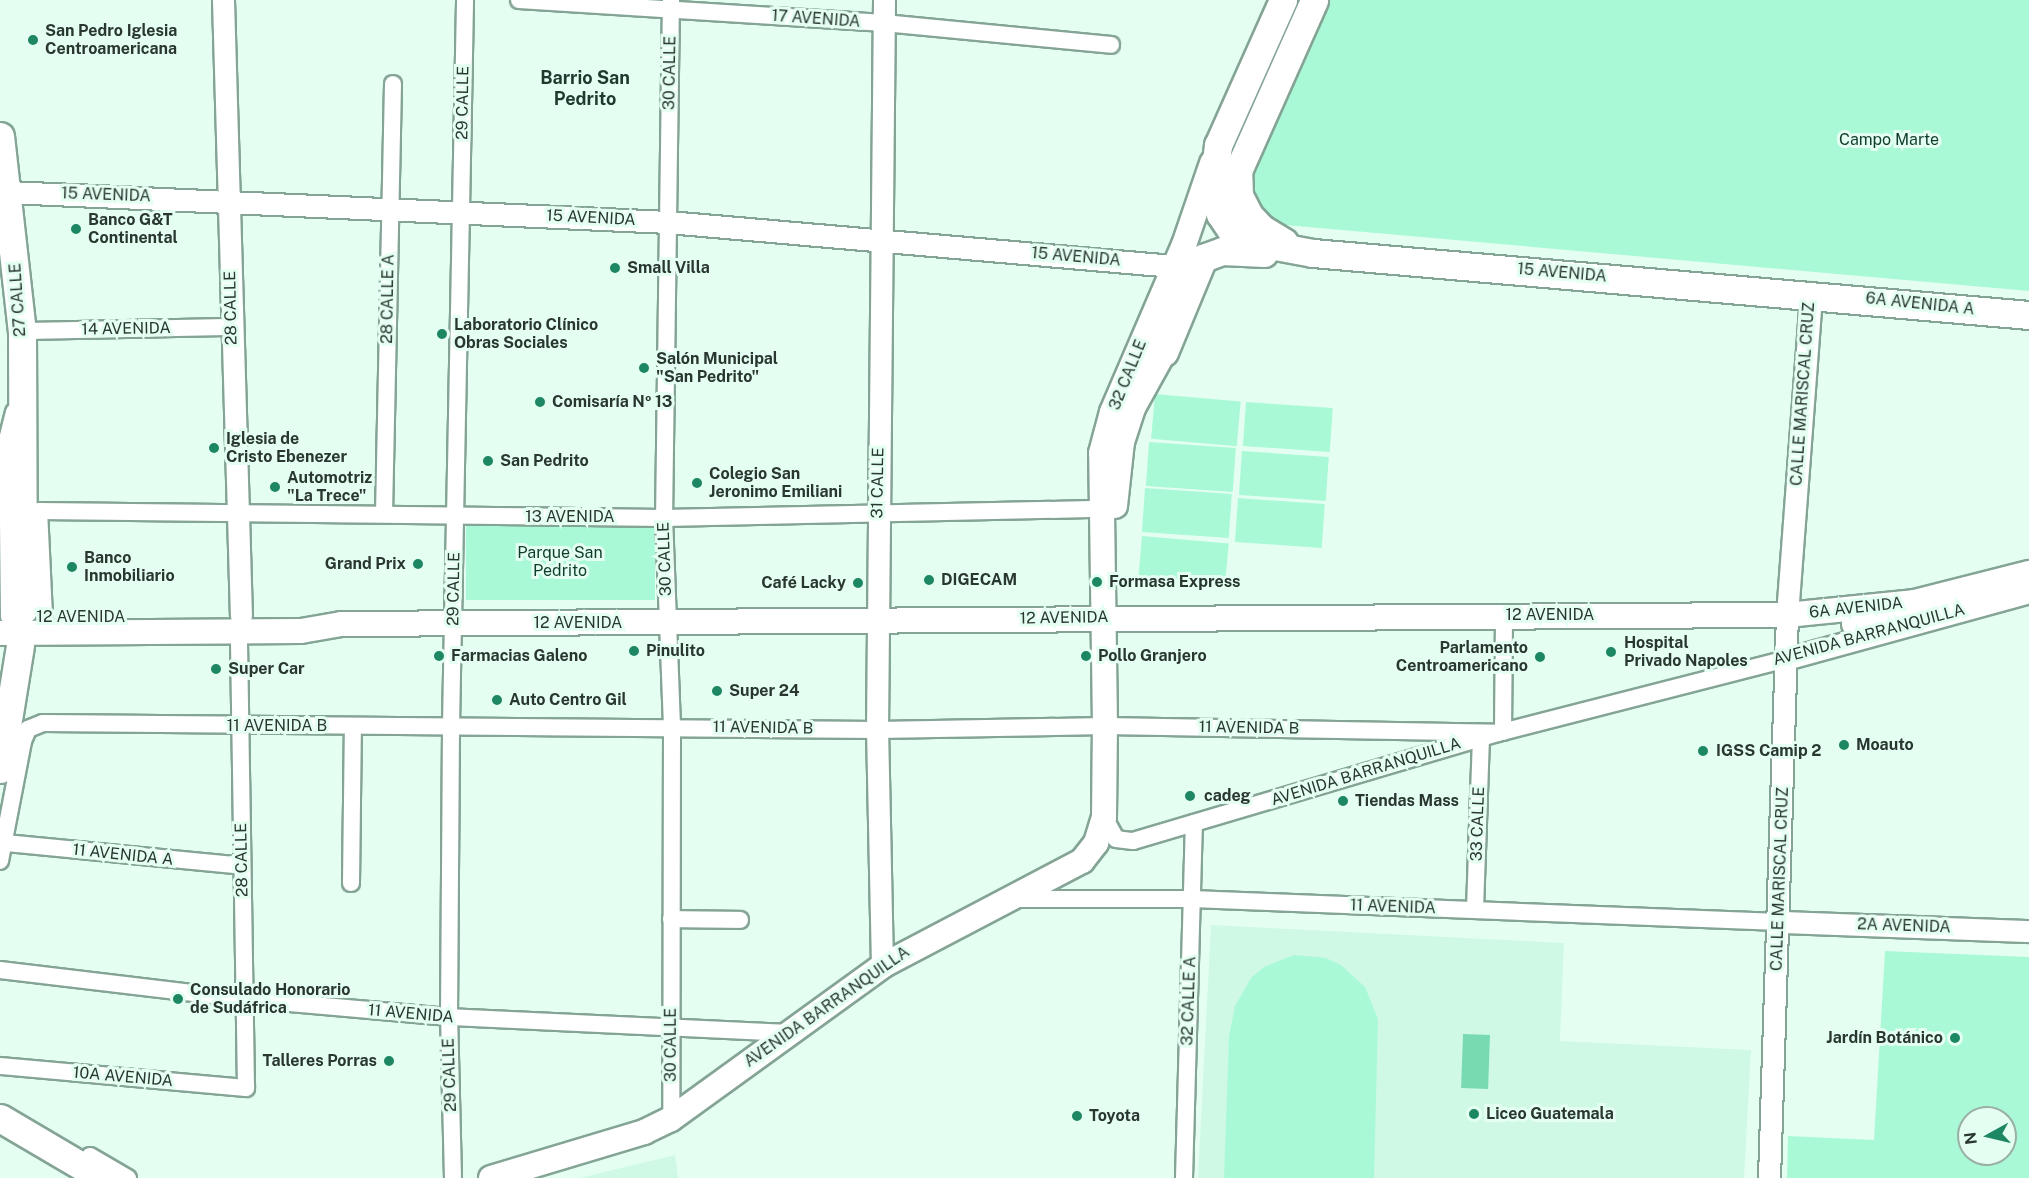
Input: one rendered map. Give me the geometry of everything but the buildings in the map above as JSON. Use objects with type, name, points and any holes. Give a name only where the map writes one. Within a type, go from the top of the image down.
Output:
[{"type":"main road","name":"32 CALLE","points":[[1104,817],[1106,726],[1101,453],[1106,428],[1179,256],[1218,145],[1283,0]]},
{"type":"main road","points":[[1313,253],[1278,240],[1255,223],[1243,205],[1237,176],[1242,155],[1314,0]]},
{"type":"main road","name":"27 CALLE","points":[[0,136],[8,192],[21,331],[16,624],[0,769]]},
{"type":"main road","name":"32 CALLE","points":[[1218,145],[1215,196],[1228,226],[1240,237],[1258,244],[1313,253]]},
{"type":"main road","points":[[1164,352],[1197,265],[1206,256],[1222,251],[1313,253]]},
{"type":"main road","name":"15 AVENIDA","points":[[1313,253],[1811,293]]},
{"type":"main road","name":"32 CALLE","points":[[1104,618],[1122,442],[1133,408],[1164,352],[1185,269],[1179,256]]},
{"type":"main road","name":"6A AVENIDA A","points":[[1811,293],[2023,312]]},
{"type":"main road","name":"6A AVENIDA","points":[[1787,615],[1915,602],[2029,573]]},
{"type":"main road","name":"12 AVENIDA","points":[[16,624],[240,624],[300,617],[341,624],[453,624],[1504,615],[1787,615]]},
{"type":"main road","points":[[1787,615],[1811,624],[1904,624]]},
{"type":"main road","name":"12 AVENIDA","points":[[16,624],[240,624]]},
{"type":"main road","name":"AVENIDA BARRANQUILLA","points":[[491,1178],[615,1142],[671,1119],[882,966],[1082,861],[1096,843],[1104,817]]},
{"type":"main road","points":[[0,1118],[102,1178]]},
{"type":"street","name":"28 CALLE","points":[[223,0],[240,624],[246,1088]]},
{"type":"street","name":"29 CALLE","points":[[453,1178],[449,1017],[451,725],[465,0]]},
{"type":"street","name":"17 AVENIDA","points":[[519,0],[671,5],[1111,45]]},
{"type":"street","name":"31 CALLE","points":[[882,966],[877,730],[877,511],[884,0]]},
{"type":"street","name":"30 CALLE","points":[[671,5],[664,518],[672,727],[671,1119]]},
{"type":"street","name":"28 CALLE A","points":[[384,514],[393,84]]},
{"type":"street","name":"15 AVENIDA","points":[[8,192],[228,199],[668,222],[881,239],[1179,256]]},
{"type":"street","name":"CALLE MARISCAL CRUZ","points":[[1769,1178],[1780,922],[1787,615],[1811,293]]},
{"type":"street","name":"14 AVENIDA","points":[[21,331],[231,327]]},
{"type":"street","name":"13 AVENIDA","points":[[39,511],[664,518],[877,511],[1101,509]]},
{"type":"street","name":"27 CALLE","points":[[16,624],[39,511]]},
{"type":"street","name":"AVENIDA BARRANQUILLA","points":[[1104,817],[1116,839],[1132,842],[1501,732],[1786,659],[1904,624],[2029,592]]},
{"type":"street","points":[[1501,732],[1504,615]]},
{"type":"street","name":"11 AVENIDA B","points":[[5,843],[23,741],[28,729],[43,723],[877,730],[1106,726],[1501,732]]},
{"type":"street","points":[[351,883],[353,726]]},
{"type":"street","name":"33 CALLE","points":[[1475,909],[1481,738]]},
{"type":"street","name":"32 CALLE A","points":[[1184,1178],[1194,823]]},
{"type":"street","points":[[0,861],[5,843]]},
{"type":"street","name":"11 AVENIDA A","points":[[5,843],[242,866]]},
{"type":"street","name":"11 AVENIDA","points":[[1007,899],[1192,899],[1780,922]]},
{"type":"street","points":[[671,919],[740,920]]},
{"type":"street","name":"2A AVENIDA","points":[[1780,922],[2029,931]]},
{"type":"street","name":"11 AVENIDA","points":[[0,970],[244,999],[449,1017],[787,1033]]},
{"type":"street","name":"10A AVENIDA","points":[[0,1066],[246,1088]]},
{"type":"street","points":[[0,1104],[128,1178]]},
{"type":"shaded area","name":"Liceo Guatemala","points":[[1211,925],[1564,943],[1560,1041],[1751,1050],[1744,1178],[1198,1178]]},
{"type":"shaded area","points":[[1463,1034],[1490,1035],[1488,1089],[1461,1088]]},
{"type":"shaded area","points":[[675,1155],[678,1178],[580,1178]]},
{"type":"green space","name":"Campo Marte","points":[[1325,0],[2029,0],[2029,291],[1274,224],[1254,206],[1250,178]]},
{"type":"green space","points":[[1155,394],[1241,401],[1237,446],[1151,439]]},
{"type":"green space","points":[[1246,402],[1333,408],[1330,452],[1243,446]]},
{"type":"green space","points":[[1149,442],[1236,448],[1233,492],[1146,486]]},
{"type":"green space","points":[[1242,451],[1329,457],[1326,501],[1239,495]]},
{"type":"green space","points":[[1145,488],[1232,494],[1229,538],[1142,532]]},
{"type":"green space","points":[[1238,498],[1325,504],[1322,548],[1235,542]]},
{"type":"green space","name":"Parque San Pedrito","points":[[466,524],[655,524],[655,600],[466,600]]},
{"type":"green space","points":[[1142,536],[1229,544],[1225,587],[1138,580]]},
{"type":"green space","name":"Jardín Botánico","points":[[1885,951],[2029,957],[2029,1178],[1787,1178],[1788,1136],[1874,1140]]},
{"type":"green space","points":[[1294,955],[1326,958],[1341,965],[1365,987],[1378,1019],[1374,1178],[1224,1178],[1229,1036],[1235,1006],[1251,978],[1264,967]]},
{"type":"place","name":"San Pedro Iglesia Centroamericana","points":[[33,40]]},
{"type":"place","name":"Banco G&T Continental","points":[[76,229]]},
{"type":"place","name":"Small Villa","points":[[615,268]]},
{"type":"place","name":"Laboratorio Clínico Obras Sociales","points":[[442,334]]},
{"type":"place","name":"Salón Municipal \"San Pedrito\"","points":[[644,368]]},
{"type":"place","name":"Comisaría Nº 13","points":[[540,402]]},
{"type":"place","name":"Iglesia de Cristo Ebenezer","points":[[214,448]]},
{"type":"place","name":"San Pedrito","points":[[488,461]]},
{"type":"place","name":"Colegio San Jeronimo Emiliani","points":[[697,483]]},
{"type":"place","name":"Automotriz \"La Trece\"","points":[[275,487]]},
{"type":"place","name":"Grand Prix","points":[[418,564]]},
{"type":"place","name":"Banco Inmobiliario","points":[[72,567]]},
{"type":"place","name":"DIGECAM","points":[[929,580]]},
{"type":"place","name":"Formasa Express","points":[[1097,582]]},
{"type":"place","name":"Café Lacky","points":[[858,583]]},
{"type":"place","name":"Pinulito","points":[[634,651]]},
{"type":"place","name":"Hospital Privado Napoles","points":[[1611,652]]},
{"type":"place","name":"Farmacias Galeno","points":[[439,656]]},
{"type":"place","name":"Pollo Granjero","points":[[1086,656]]},
{"type":"place","name":"Parlamento Centroamericano","points":[[1540,657]]},
{"type":"place","name":"Super Car","points":[[216,669]]},
{"type":"place","name":"Super 24","points":[[717,691]]},
{"type":"place","name":"Auto Centro Gil","points":[[497,700]]},
{"type":"place","name":"Moauto","points":[[1844,745]]},
{"type":"place","name":"IGSS Camip 2","points":[[1703,751]]},
{"type":"place","name":"cadeg","points":[[1190,796]]},
{"type":"place","name":"Tiendas Mass","points":[[1343,801]]},
{"type":"place","name":"Consulado Honorario de Sudáfrica","points":[[178,999]]},
{"type":"place","name":"Jardín Botánico","points":[[1955,1038]]},
{"type":"place","name":"Talleres Porras","points":[[389,1061]]},
{"type":"place","name":"Liceo Guatemala","points":[[1474,1114]]},
{"type":"place","name":"Toyota","points":[[1077,1116]]},
{"type":"district","name":"Barrio San Pedrito","points":[[585,89]]}]
